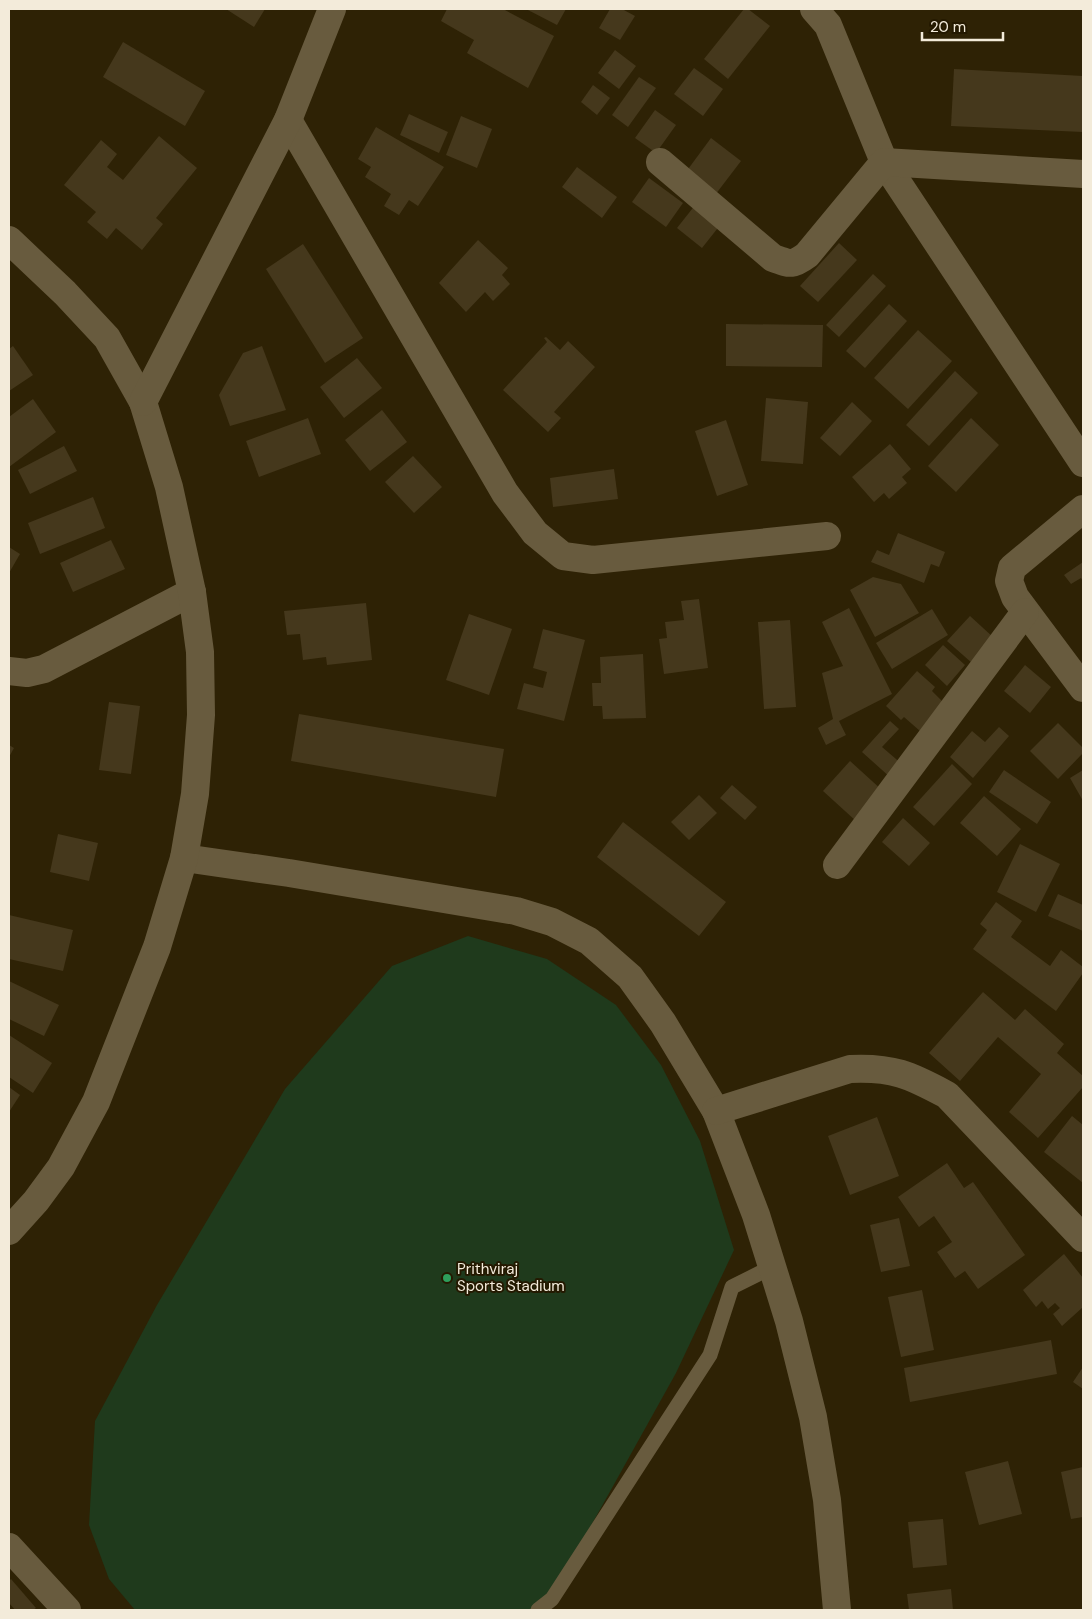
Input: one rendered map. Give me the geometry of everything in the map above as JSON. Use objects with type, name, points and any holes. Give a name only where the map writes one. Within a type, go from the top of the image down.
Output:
[{"type":"street","points":[[143,402],[288,120],[332,9]]},
{"type":"street","points":[[814,9],[832,32],[884,162],[1083,463]]},
{"type":"street","points":[[288,120],[505,493],[534,533],[564,556],[593,560],[827,536]]},
{"type":"street","points":[[660,162],[773,258],[786,263],[796,263],[807,255],[884,162]]},
{"type":"street","points":[[884,162],[1083,174]]},
{"type":"street","points":[[9,240],[65,293],[107,338],[143,402],[169,487],[192,592],[200,652],[201,715],[195,794],[184,858],[157,947],[96,1102],[61,1167],[36,1201],[9,1232]]},
{"type":"street","points":[[1083,509],[1012,568],[1010,582],[1015,597],[1025,612],[1083,688]]},
{"type":"street","points":[[9,671],[27,673],[44,669],[192,592]]},
{"type":"street","points":[[837,865],[1025,612]]},
{"type":"street","points":[[184,858],[289,872],[516,911],[552,922],[589,941],[630,977],[663,1023],[716,1111],[756,1215],[789,1321],[814,1417],[827,1500],[837,1610]]},
{"type":"street","points":[[716,1111],[850,1069],[871,1068],[894,1071],[920,1081],[947,1095],[1083,1238]]},
{"type":"street","points":[[9,1547],[67,1610]]},
{"type":"lane","points":[[538,1610],[552,1598],[710,1355],[732,1287],[772,1267]]},
{"type":"green space","name":"Prithviraj Sports Stadium","points":[[468,936],[547,959],[616,1005],[661,1065],[700,1141],[734,1250],[676,1373],[544,1610],[135,1610],[109,1579],[89,1525],[95,1421],[157,1305],[285,1089],[392,966]]},
{"type":"building","points":[[226,9],[265,9],[254,27]]},
{"type":"building","points":[[447,9],[503,9],[554,36],[528,88],[467,53],[474,40],[441,21]]},
{"type":"building","points":[[526,9],[566,9],[557,25]]},
{"type":"building","points":[[610,9],[622,9],[635,16],[620,40],[599,28]]},
{"type":"building","points":[[744,9],[748,9],[770,26],[728,79],[704,59]]},
{"type":"building","points":[[123,42],[205,91],[185,126],[103,77]]},
{"type":"building","points":[[615,50],[636,66],[619,89],[598,73]]},
{"type":"building","points":[[694,68],[723,89],[703,116],[674,94]]},
{"type":"building","points":[[954,69],[1083,76],[1083,132],[951,126]]},
{"type":"building","points":[[639,77],[656,88],[628,127],[612,115]]},
{"type":"building","points":[[593,85],[610,98],[597,115],[581,102]]},
{"type":"building","points":[[655,110],[676,125],[656,153],[635,138]]},
{"type":"building","points":[[409,114],[448,132],[439,153],[400,135]]},
{"type":"building","points":[[461,116],[492,129],[477,168],[446,155]]},
{"type":"building","points":[[376,127],[444,167],[418,206],[409,200],[399,215],[384,206],[391,194],[365,177],[371,167],[358,159]]},
{"type":"building","points":[[159,136],[197,168],[156,218],[163,224],[142,250],[116,228],[107,239],[87,222],[96,212],[64,185],[101,140],[117,154],[107,167],[123,180]]},
{"type":"building","points":[[711,138],[741,161],[712,199],[683,176]]},
{"type":"building","points":[[577,167],[617,197],[602,218],[562,187]]},
{"type":"building","points":[[649,178],[683,203],[666,227],[632,202]]},
{"type":"building","points":[[696,204],[721,224],[702,248],[677,228]]},
{"type":"building","points":[[478,240],[508,268],[502,275],[510,284],[493,301],[485,292],[466,312],[439,283]]},
{"type":"building","points":[[839,243],[857,260],[818,302],[800,286]]},
{"type":"building","points":[[303,244],[363,338],[325,363],[266,269]]},
{"type":"building","points":[[873,274],[886,286],[839,337],[826,325]]},
{"type":"building","points":[[889,304],[907,321],[865,368],[846,351]]},
{"type":"building","points":[[726,324],[823,325],[822,367],[726,366]]},
{"type":"building","points":[[918,330],[952,361],[908,409],[874,378]]},
{"type":"building","points":[[546,337],[560,350],[568,341],[595,367],[554,412],[561,418],[548,432],[503,390],[547,342],[544,338]]},
{"type":"building","points":[[13,346],[33,375],[9,391],[9,349]]},
{"type":"building","points":[[262,346],[286,410],[230,426],[219,395],[243,353]]},
{"type":"building","points":[[357,358],[382,388],[344,418],[320,387]]},
{"type":"building","points":[[955,371],[978,393],[929,446],[906,425]]},
{"type":"building","points":[[766,398],[808,402],[803,464],[761,461]]},
{"type":"building","points":[[33,399],[56,432],[9,467],[9,417]]},
{"type":"building","points":[[852,402],[872,421],[840,456],[820,438]]},
{"type":"building","points":[[382,410],[407,442],[370,471],[345,440]]},
{"type":"building","points":[[308,418],[321,454],[259,477],[246,441]]},
{"type":"building","points":[[971,418],[999,445],[956,492],[928,466]]},
{"type":"building","points":[[726,420],[748,485],[717,496],[695,431]]},
{"type":"building","points":[[890,444],[911,469],[902,477],[907,483],[889,499],[884,493],[874,502],[852,477]]},
{"type":"building","points":[[64,446],[77,471],[30,494],[18,470]]},
{"type":"building","points":[[413,456],[442,487],[414,513],[385,482]]},
{"type":"building","points":[[614,469],[618,499],[553,507],[550,478]]},
{"type":"building","points":[[93,497],[105,528],[40,554],[28,523]]},
{"type":"building","points":[[898,533],[945,552],[939,567],[931,564],[924,583],[871,562],[877,550],[889,555]]},
{"type":"building","points":[[111,540],[125,569],[73,592],[60,563]]},
{"type":"building","points":[[9,547],[20,554],[9,573]]},
{"type":"building","points":[[1083,562],[1083,581],[1081,578],[1071,584],[1064,575]]},
{"type":"building","points":[[873,577],[901,584],[919,613],[875,637],[850,590]]},
{"type":"building","points":[[699,599],[708,668],[664,674],[659,639],[667,638],[665,622],[684,620],[681,601]]},
{"type":"building","points":[[366,603],[372,660],[327,665],[326,657],[303,660],[300,634],[287,635],[284,611]]},
{"type":"building","points":[[849,608],[892,694],[839,721],[846,735],[826,745],[818,728],[833,719],[822,673],[843,666],[822,622]]},
{"type":"building","points":[[932,609],[948,635],[892,669],[876,643]]},
{"type":"building","points":[[469,614],[512,629],[489,695],[446,680]]},
{"type":"building","points":[[970,616],[994,638],[972,663],[947,641]]},
{"type":"building","points":[[790,620],[796,707],[764,709],[758,622]]},
{"type":"building","points":[[543,629],[585,640],[564,721],[517,709],[524,683],[543,688],[547,672],[533,668]]},
{"type":"building","points":[[943,645],[965,665],[947,686],[925,665]]},
{"type":"building","points":[[643,654],[646,718],[603,719],[602,706],[593,706],[592,683],[601,683],[600,657]]},
{"type":"building","points":[[1025,665],[1051,687],[1030,713],[1004,691]]},
{"type":"building","points":[[917,671],[935,687],[932,691],[945,704],[920,731],[904,717],[901,720],[886,706]]},
{"type":"building","points":[[109,702],[140,706],[131,774],[99,770]]},
{"type":"building","points":[[299,714],[504,749],[496,797],[291,761]]},
{"type":"building","points":[[890,721],[899,729],[882,747],[903,765],[891,778],[862,752]]},
{"type":"building","points":[[1058,723],[1083,748],[1083,753],[1058,779],[1030,751]]},
{"type":"building","points":[[999,727],[1009,736],[973,778],[950,757],[972,731],[985,742]]},
{"type":"building","points":[[9,745],[14,748],[9,757]]},
{"type":"building","points":[[850,761],[883,791],[856,821],[823,791]]},
{"type":"building","points":[[952,764],[972,784],[934,826],[913,807]]},
{"type":"building","points":[[1004,770],[1051,802],[1037,824],[989,792]]},
{"type":"building","points":[[1083,770],[1083,801],[1070,778]]},
{"type":"building","points":[[732,785],[757,807],[745,820],[720,798]]},
{"type":"building","points":[[699,795],[717,813],[689,840],[671,822]]},
{"type":"building","points":[[984,796],[1021,829],[997,856],[960,823]]},
{"type":"building","points":[[903,818],[930,843],[909,866],[882,842]]},
{"type":"building","points":[[623,822],[726,902],[699,936],[597,857]]},
{"type":"building","points":[[58,834],[98,843],[89,881],[50,872]]},
{"type":"building","points":[[1020,844],[1060,864],[1036,912],[997,892]]},
{"type":"building","points":[[1058,894],[1083,905],[1083,931],[1048,916]]},
{"type":"building","points":[[996,902],[1022,921],[1011,937],[1050,966],[1061,950],[1083,967],[1083,973],[1056,1011],[973,949],[987,930],[980,924]]},
{"type":"building","points":[[9,915],[73,930],[63,971],[9,959]]},
{"type":"building","points":[[9,981],[59,1005],[44,1036],[9,1019]]},
{"type":"building","points":[[983,992],[1015,1020],[1025,1009],[1064,1044],[1057,1053],[1083,1076],[1083,1087],[1038,1138],[1009,1112],[1041,1074],[998,1037],[960,1081],[929,1053]]},
{"type":"building","points":[[9,1035],[52,1063],[33,1093],[9,1077]]},
{"type":"building","points":[[9,1087],[20,1095],[9,1112]]},
{"type":"building","points":[[1072,1116],[1083,1125],[1083,1183],[1044,1152]]},
{"type":"building","points":[[877,1117],[899,1176],[850,1195],[828,1136]]},
{"type":"building","points":[[947,1163],[964,1188],[973,1182],[1025,1255],[978,1289],[965,1271],[955,1278],[937,1252],[952,1242],[934,1216],[919,1227],[898,1197]]},
{"type":"building","points":[[899,1218],[910,1266],[881,1272],[870,1225]]},
{"type":"building","points":[[1064,1254],[1083,1278],[1083,1307],[1062,1326],[1053,1314],[1060,1308],[1055,1303],[1048,1309],[1042,1301],[1036,1307],[1023,1290]]},
{"type":"building","points":[[922,1290],[934,1350],[901,1357],[888,1297]]},
{"type":"building","points":[[1051,1340],[1057,1374],[910,1402],[904,1368]]},
{"type":"building","points":[[1083,1367],[1083,1389],[1073,1382]]},
{"type":"building","points":[[1008,1461],[1022,1514],[979,1525],[965,1472]]},
{"type":"building","points":[[1083,1467],[1083,1517],[1071,1519],[1061,1472]]},
{"type":"building","points":[[943,1519],[947,1565],[913,1568],[908,1522]]},
{"type":"building","points":[[11,1579],[36,1608],[33,1610],[15,1610],[9,1603],[9,1581]]},
{"type":"building","points":[[951,1589],[953,1610],[909,1610],[907,1594]]},
{"type":"place","name":"Prithviraj Sports Stadium","points":[[447,1278]]}]
